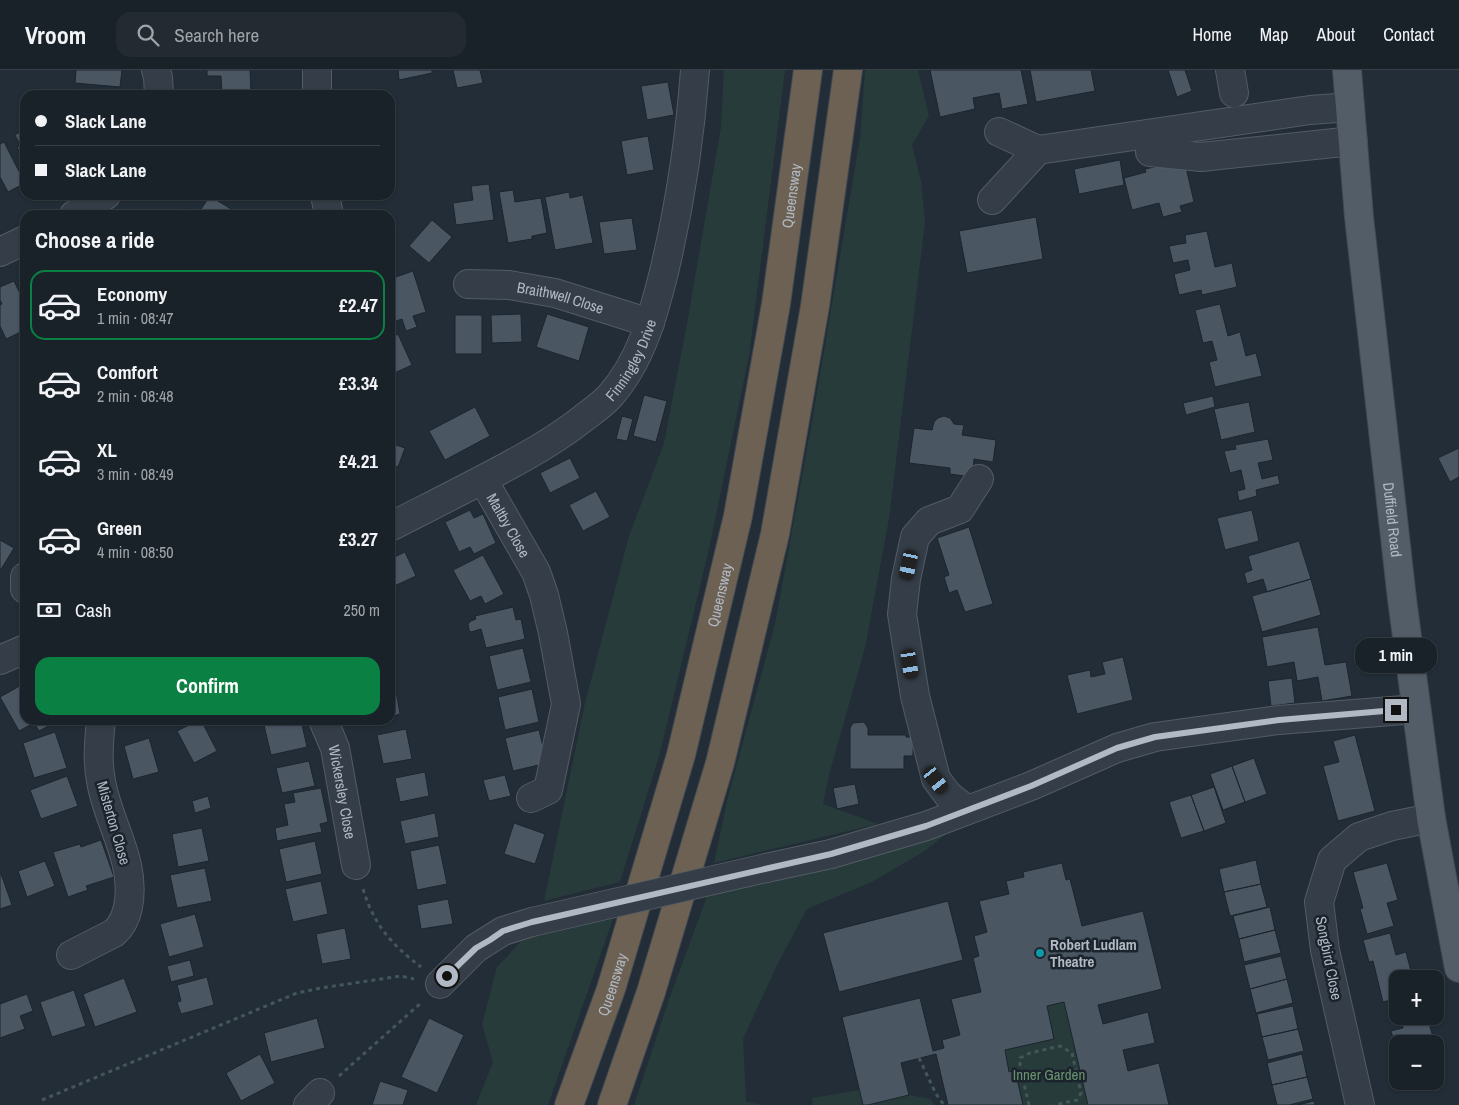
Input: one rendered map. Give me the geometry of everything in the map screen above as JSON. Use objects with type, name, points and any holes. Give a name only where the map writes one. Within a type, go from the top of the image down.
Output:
[{"type":"highway","name":"Queensway","points":[[569,1105],[611,989],[681,755],[738,516],[776,304],[808,70]]},
{"type":"highway","points":[[612,1105],[651,992],[720,763],[775,534],[815,306],[848,70]]},
{"type":"main road","name":"Duffield Road","points":[[1347,70],[1364,256],[1402,599],[1431,818],[1459,968]]},
{"type":"street","points":[[156,70],[159,90]]},
{"type":"street","points":[[317,70],[317,90]]},
{"type":"street","name":"Finningley Drive","points":[[395,524],[545,446],[566,432],[610,396],[623,378],[639,352],[650,323],[672,236],[685,168],[695,70]]},
{"type":"street","points":[[998,132],[1038,150],[1310,110],[1350,107]]},
{"type":"street","points":[[1150,152],[1201,157],[1353,141]]},
{"type":"street","points":[[992,200],[1038,150]]},
{"type":"street","points":[[82,210],[98,200]]},
{"type":"street","points":[[0,252],[20,242]]},
{"type":"street","name":"Braithwell Close","points":[[468,284],[509,285],[555,293],[650,323]]},
{"type":"street","points":[[967,810],[948,795],[936,780],[915,696],[902,614],[906,579],[915,537],[929,521],[960,509],[979,479]]},
{"type":"street","name":"Maltby Close","points":[[483,480],[536,572],[544,594],[553,633],[566,704],[548,790],[532,798]]},
{"type":"street","points":[[0,660],[20,651]]},
{"type":"street","points":[[440,984],[476,948],[503,931],[532,922],[831,854],[926,826],[1031,786],[1117,748],[1155,737],[1279,720],[1416,709]]},
{"type":"street","name":"Misterton Close","points":[[71,955],[120,928],[126,915],[129,900],[130,881],[126,857],[104,798],[100,780],[99,758],[102,725]]},
{"type":"street","name":"Wickersley Close","points":[[325,725],[335,748],[356,865]]},
{"type":"street","name":"Songbird Close","points":[[1360,1105],[1325,950],[1319,902],[1332,860],[1358,837],[1392,826],[1431,818]]},
{"type":"path","points":[[356,865],[368,903],[377,923],[395,945],[440,984]]},
{"type":"path","points":[[42,1100],[297,993],[401,976],[440,984]]},
{"type":"path","points":[[314,1099],[416,1008],[440,984]]},
{"type":"path","points":[[1029,1105],[1020,1067],[1020,1058],[1030,1053],[1060,1046],[1072,1053],[1081,1093],[1077,1100],[1054,1105]]},
{"type":"path","points":[[919,1058],[936,1094],[944,1105]]},
{"type":"green space","points":[[724,70],[785,70],[749,356],[709,549],[660,753],[620,882],[544,901],[585,703],[629,536],[664,443],[721,127]]},
{"type":"green space","points":[[865,70],[918,70],[929,116],[912,145],[921,181],[925,223],[889,519],[865,648],[829,775],[823,804],[878,824],[714,863],[727,801],[775,624],[813,416],[860,138]]},
{"type":"green space","points":[[953,829],[923,852],[872,882],[807,909],[777,965],[743,1039],[746,1102],[764,1105],[634,1105],[667,1005],[707,896]]},
{"type":"green space","points":[[613,919],[548,1105],[476,1105],[493,1062],[482,1024],[497,967],[527,935]]},
{"type":"green space","name":"Inner Garden","points":[[1064,1002],[1088,1105],[1023,1105],[1015,1070],[1009,1072],[1005,1050],[1054,1039],[1047,1006]]},
{"type":"green space","points":[[860,1090],[863,1105],[813,1105],[812,1098]]},
{"type":"green space","points":[[909,1095],[931,1099],[934,1105],[868,1105]]},
{"type":"building","points":[[76,70],[122,70],[120,87],[75,83]]},
{"type":"building","points":[[207,70],[250,70],[251,90],[222,90],[221,76],[207,76]]},
{"type":"building","points":[[398,70],[432,70],[432,73],[399,80]]},
{"type":"building","points":[[453,70],[480,70],[483,83],[457,88]]},
{"type":"building","points":[[930,70],[1021,70],[1028,104],[1002,109],[999,93],[973,98],[975,109],[940,117]]},
{"type":"building","points":[[1030,70],[1091,70],[1095,91],[1036,102]]},
{"type":"building","points":[[1168,70],[1185,70],[1192,91],[1177,97]]},
{"type":"building","points":[[668,82],[674,115],[647,120],[641,86]]},
{"type":"building","points":[[20,132],[20,145],[15,135]]},
{"type":"building","points":[[648,136],[654,170],[627,175],[621,141]]},
{"type":"building","points":[[4,142],[20,173],[20,186],[8,192],[0,177],[0,144]]},
{"type":"building","points":[[1120,160],[1124,185],[1079,194],[1074,169]]},
{"type":"building","points":[[1185,163],[1194,202],[1180,206],[1182,212],[1163,217],[1159,203],[1132,210],[1124,178],[1146,172],[1145,169]]},
{"type":"building","points":[[489,184],[494,220],[456,225],[453,203],[473,200],[471,186]]},
{"type":"building","points":[[513,190],[515,202],[541,198],[547,233],[532,236],[532,239],[508,243],[499,192]]},
{"type":"building","points":[[569,192],[570,198],[583,195],[593,243],[555,250],[545,197]]},
{"type":"building","points":[[207,200],[216,200],[231,209],[230,210],[200,210]]},
{"type":"building","points":[[1036,217],[1043,259],[967,273],[959,231]]},
{"type":"building","points":[[632,218],[637,250],[604,254],[599,222]]},
{"type":"building","points":[[432,220],[452,237],[429,263],[409,246]]},
{"type":"building","points":[[1207,231],[1215,267],[1232,263],[1237,287],[1202,295],[1201,290],[1179,295],[1174,274],[1190,270],[1188,260],[1173,263],[1169,246],[1186,243],[1185,235]]},
{"type":"building","points":[[413,271],[426,312],[413,316],[417,327],[406,331],[402,319],[395,321],[395,277]]},
{"type":"building","points":[[14,281],[20,294],[20,332],[6,339],[0,326],[0,305],[2,304],[0,300],[0,287]]},
{"type":"building","points":[[1220,304],[1228,336],[1240,332],[1246,356],[1256,353],[1262,376],[1215,387],[1209,362],[1217,360],[1212,341],[1203,343],[1195,310]]},
{"type":"building","points":[[521,314],[522,342],[492,343],[491,315]]},
{"type":"building","points":[[547,314],[589,327],[579,361],[536,347]]},
{"type":"building","points":[[455,315],[482,315],[482,354],[455,354]]},
{"type":"building","points":[[398,334],[412,365],[395,373],[395,336]]},
{"type":"building","points":[[644,395],[667,401],[656,442],[633,436]]},
{"type":"building","points":[[1213,396],[1215,407],[1186,415],[1183,403]]},
{"type":"building","points":[[1249,402],[1255,432],[1221,440],[1214,409]]},
{"type":"building","points":[[475,407],[490,436],[445,460],[429,431]]},
{"type":"building","points":[[622,416],[633,419],[627,441],[616,439]]},
{"type":"building","points":[[944,416],[950,418],[954,424],[964,425],[962,435],[996,440],[993,462],[974,459],[972,477],[950,474],[950,468],[909,463],[914,428],[932,430],[934,422]]},
{"type":"building","points":[[1268,439],[1273,460],[1258,463],[1262,479],[1278,475],[1280,484],[1256,490],[1257,496],[1239,501],[1237,491],[1245,489],[1241,470],[1230,473],[1224,451],[1236,449],[1235,445]]},
{"type":"building","points":[[395,445],[405,448],[398,467],[395,466]]},
{"type":"building","points":[[1459,448],[1459,477],[1450,482],[1438,458]]},
{"type":"building","points":[[570,458],[580,478],[550,493],[540,473]]},
{"type":"building","points":[[596,491],[610,517],[583,531],[569,505]]},
{"type":"building","points":[[470,510],[474,518],[483,514],[496,543],[474,554],[470,547],[459,552],[445,522]]},
{"type":"building","points":[[1252,510],[1259,541],[1225,550],[1217,518]]},
{"type":"building","points":[[969,527],[993,604],[965,612],[957,590],[949,593],[944,577],[949,575],[937,538]]},
{"type":"building","points":[[0,540],[14,548],[0,571]]},
{"type":"building","points":[[1299,541],[1311,579],[1267,592],[1263,579],[1247,584],[1244,573],[1252,570],[1248,556]]},
{"type":"building","points":[[405,552],[416,576],[395,586],[395,557]]},
{"type":"building","points":[[483,555],[504,594],[485,604],[481,596],[470,601],[453,570]]},
{"type":"building","points":[[1311,579],[1321,615],[1262,632],[1252,596]]},
{"type":"building","points":[[513,607],[516,620],[521,619],[525,639],[486,648],[481,629],[471,632],[469,630],[468,624],[476,619],[475,616]]},
{"type":"building","points":[[1318,627],[1325,665],[1346,662],[1352,696],[1322,701],[1318,677],[1297,681],[1294,662],[1267,667],[1262,637]]},
{"type":"building","points":[[523,648],[531,682],[497,690],[489,656]]},
{"type":"building","points":[[1123,657],[1133,700],[1077,714],[1067,675],[1090,670],[1091,677],[1105,674],[1102,662]]},
{"type":"building","points":[[1292,678],[1295,703],[1271,706],[1268,681]]},
{"type":"building","points":[[20,686],[20,725],[30,725],[19,731],[0,697]]},
{"type":"building","points":[[532,689],[539,722],[505,730],[498,697]]},
{"type":"building","points":[[395,691],[400,714],[395,716]]},
{"type":"building","points":[[864,722],[868,728],[868,735],[906,735],[906,737],[913,737],[913,756],[904,756],[904,769],[850,769],[850,728],[853,723]]},
{"type":"building","points":[[35,725],[50,725],[39,731]]},
{"type":"building","points":[[189,725],[204,725],[217,751],[194,763],[177,731]]},
{"type":"building","points":[[264,725],[302,725],[307,747],[271,755]]},
{"type":"building","points":[[406,729],[412,759],[383,764],[377,735]]},
{"type":"building","points":[[539,730],[547,763],[513,771],[505,738]]},
{"type":"building","points":[[55,732],[67,768],[34,778],[23,743]]},
{"type":"building","points":[[1355,735],[1375,811],[1338,821],[1323,766],[1339,762],[1333,741]]},
{"type":"building","points":[[149,738],[159,772],[133,779],[124,746]]},
{"type":"building","points":[[1254,758],[1267,794],[1245,802],[1232,766]]},
{"type":"building","points":[[309,761],[315,786],[282,793],[276,768]]},
{"type":"building","points":[[1232,766],[1245,802],[1223,810],[1210,774]]},
{"type":"building","points":[[425,772],[429,796],[400,802],[395,778]]},
{"type":"building","points":[[505,775],[511,796],[489,801],[483,780]]},
{"type":"building","points":[[67,776],[78,806],[41,819],[30,790]]},
{"type":"building","points":[[855,784],[859,804],[837,809],[833,788]]},
{"type":"building","points":[[1214,787],[1226,823],[1204,831],[1191,795]]},
{"type":"building","points":[[321,788],[328,822],[320,824],[322,832],[277,841],[275,828],[288,825],[284,804],[295,802],[293,793]]},
{"type":"building","points":[[1191,795],[1204,831],[1181,838],[1169,802]]},
{"type":"building","points":[[208,796],[211,808],[195,813],[192,801]]},
{"type":"building","points":[[435,813],[439,837],[405,844],[400,821]]},
{"type":"building","points":[[514,823],[545,834],[535,864],[504,854]]},
{"type":"building","points":[[202,828],[209,861],[178,867],[172,834]]},
{"type":"building","points":[[101,840],[114,877],[86,886],[88,890],[68,897],[53,852],[80,844],[81,847]]},
{"type":"building","points":[[315,841],[322,874],[286,882],[279,849]]},
{"type":"building","points":[[439,845],[447,884],[417,890],[410,851]]},
{"type":"building","points":[[1256,860],[1261,884],[1224,892],[1219,869]]},
{"type":"building","points":[[45,861],[55,886],[27,897],[18,871]]},
{"type":"building","points":[[1062,863],[1066,880],[1070,879],[1082,926],[1143,911],[1162,989],[1098,1005],[1103,1024],[1148,1012],[1155,1043],[1123,1050],[1128,1071],[1159,1063],[1169,1105],[1088,1105],[1064,1002],[1047,1006],[1054,1039],[1005,1050],[1009,1072],[1015,1070],[1023,1105],[948,1105],[936,1054],[901,1063],[909,1095],[863,1105],[842,1017],[920,998],[933,1051],[944,1048],[942,1040],[960,1035],[951,999],[981,992],[973,958],[979,956],[974,936],[987,932],[979,901],[1009,894],[1006,881],[1024,877],[1023,872]]},
{"type":"building","points":[[1387,863],[1398,900],[1387,903],[1394,926],[1367,934],[1360,909],[1363,908],[1353,872]]},
{"type":"building","points":[[205,868],[212,901],[177,908],[170,875]]},
{"type":"building","points":[[0,871],[12,905],[0,909]]},
{"type":"building","points":[[321,881],[328,914],[293,922],[285,889]]},
{"type":"building","points":[[1261,884],[1267,907],[1230,916],[1224,892]]},
{"type":"building","points":[[448,899],[453,924],[421,929],[417,905]]},
{"type":"building","points":[[948,901],[963,960],[839,992],[823,933]]},
{"type":"building","points":[[1270,907],[1275,930],[1239,939],[1233,916]]},
{"type":"building","points":[[195,914],[204,947],[169,957],[160,924]]},
{"type":"building","points":[[345,928],[351,959],[322,964],[316,934]]},
{"type":"building","points":[[1275,930],[1281,953],[1244,962],[1239,939]]},
{"type":"building","points":[[1390,933],[1396,955],[1406,952],[1411,970],[1389,970],[1389,1000],[1383,1002],[1373,961],[1369,962],[1363,940]]},
{"type":"building","points":[[1281,956],[1287,979],[1250,989],[1244,965]]},
{"type":"building","points":[[190,960],[194,976],[171,982],[167,966]]},
{"type":"building","points":[[207,977],[214,1005],[181,1014],[177,1002],[181,1001],[177,985]]},
{"type":"building","points":[[124,978],[137,1012],[95,1027],[83,994]]},
{"type":"building","points":[[1287,979],[1293,1003],[1256,1013],[1250,989]]},
{"type":"building","points":[[74,990],[86,1026],[52,1037],[40,1002]]},
{"type":"building","points":[[27,994],[33,1011],[20,1016],[25,1029],[0,1038],[0,1004]]},
{"type":"building","points":[[1293,1006],[1298,1029],[1262,1037],[1257,1014]]},
{"type":"building","points":[[317,1018],[325,1048],[271,1062],[264,1033]]},
{"type":"building","points":[[429,1018],[464,1035],[437,1093],[401,1077]]},
{"type":"building","points":[[1402,1025],[1430,1025],[1432,1035],[1392,1035],[1391,1031],[1403,1028]]},
{"type":"building","points":[[1298,1029],[1304,1051],[1268,1060],[1262,1037]]},
{"type":"building","points":[[260,1054],[275,1083],[241,1101],[226,1073]]},
{"type":"building","points":[[1302,1054],[1307,1077],[1272,1085],[1267,1063]]},
{"type":"building","points":[[1307,1077],[1313,1099],[1289,1105],[1277,1105],[1272,1085]]},
{"type":"building","points":[[380,1081],[408,1090],[403,1105],[372,1105]]},
{"type":"building","points":[[1314,1101],[1315,1105],[1298,1105]]},
{"type":"place","name":"Robert Ludlam Theatre","points":[[1040,953]]},
{"type":"route","points":[[447,976],[476,948],[503,931],[532,922],[831,854],[926,826],[1031,786],[1117,748],[1155,737],[1279,720],[1396,710]]}]
